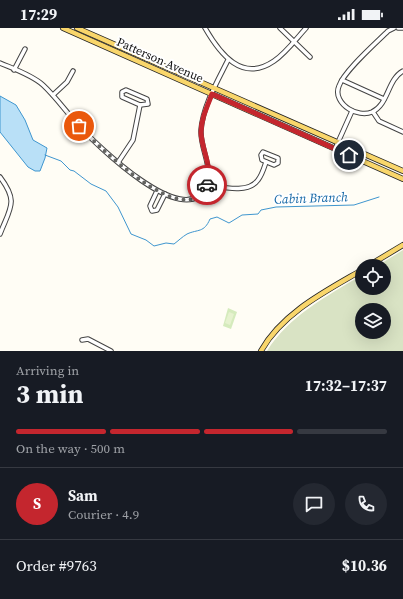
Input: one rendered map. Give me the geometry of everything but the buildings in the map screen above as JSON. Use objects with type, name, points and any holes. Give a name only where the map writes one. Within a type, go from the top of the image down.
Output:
[{"type":"main road","name":"Patterson Avenue","points":[[63,28],[403,179]]},
{"type":"main road","name":"Patterson Avenue","points":[[77,28],[338,144],[403,171]]},
{"type":"main road","points":[[380,259],[403,245]]},
{"type":"main road","points":[[261,351],[285,322],[306,304],[355,274]]},
{"type":"street","points":[[205,28],[213,42],[228,60],[244,68],[266,66],[275,61],[306,28]]},
{"type":"street","points":[[280,28],[310,57]]},
{"type":"street","points":[[394,28],[388,31],[342,80],[338,90],[339,98],[344,105],[352,111],[364,114],[373,112],[384,99],[392,82],[403,71]]},
{"type":"street","points":[[398,28],[403,28]]},
{"type":"street","points":[[14,70],[25,49]]},
{"type":"street","points":[[0,63],[40,82],[85,132],[144,183],[180,200],[194,198],[202,193],[207,185],[208,167],[201,132],[202,118],[228,60]]},
{"type":"street","points":[[53,95],[67,82],[72,71]]},
{"type":"street","points":[[342,80],[384,99]]},
{"type":"street","points":[[126,90],[148,100],[147,105],[140,105],[122,97],[122,92],[126,90]]},
{"type":"street","points":[[119,161],[133,140],[140,105]]},
{"type":"street","points":[[335,149],[352,111]]},
{"type":"street","points":[[373,112],[379,121],[403,132]]},
{"type":"street","points":[[264,152],[276,156],[279,160],[278,163],[274,165],[266,162],[261,158],[261,155],[264,152]]},
{"type":"street","points":[[207,185],[231,188],[248,187],[258,180],[266,162]]},
{"type":"street","points":[[0,177],[10,192],[11,202],[0,234]]},
{"type":"street","points":[[157,190],[150,206],[152,211],[158,210],[165,194]]},
{"type":"street","points":[[82,340],[88,339],[111,351]]},
{"type":"green space","points":[[403,250],[403,351],[267,351],[286,327],[322,299],[355,279],[355,295],[391,295],[391,259],[388,259]]},
{"type":"green space","points":[[228,308],[237,312],[231,329],[223,326]]},
{"type":"green space","points":[[229,312],[234,314],[230,325],[225,323]]},
{"type":"water","points":[[0,96],[16,105],[25,120],[33,140],[47,148],[40,171],[35,171],[28,167],[0,132]]},
{"type":"waterway","name":"Cabin Branch","points":[[45,155],[61,161],[70,170],[74,171],[91,184],[106,191],[118,207],[131,234],[146,240],[154,246],[166,243],[174,244],[187,234],[203,229],[210,219],[217,217],[229,223],[242,215],[258,214],[261,210],[276,207],[354,205],[379,197]]},
{"type":"way so far","points":[[79,126],[144,183],[169,196],[180,200],[194,198],[202,193],[207,185]]},
{"type":"route","points":[[207,185],[207,162],[201,132],[202,118],[212,94],[349,155]]}]
